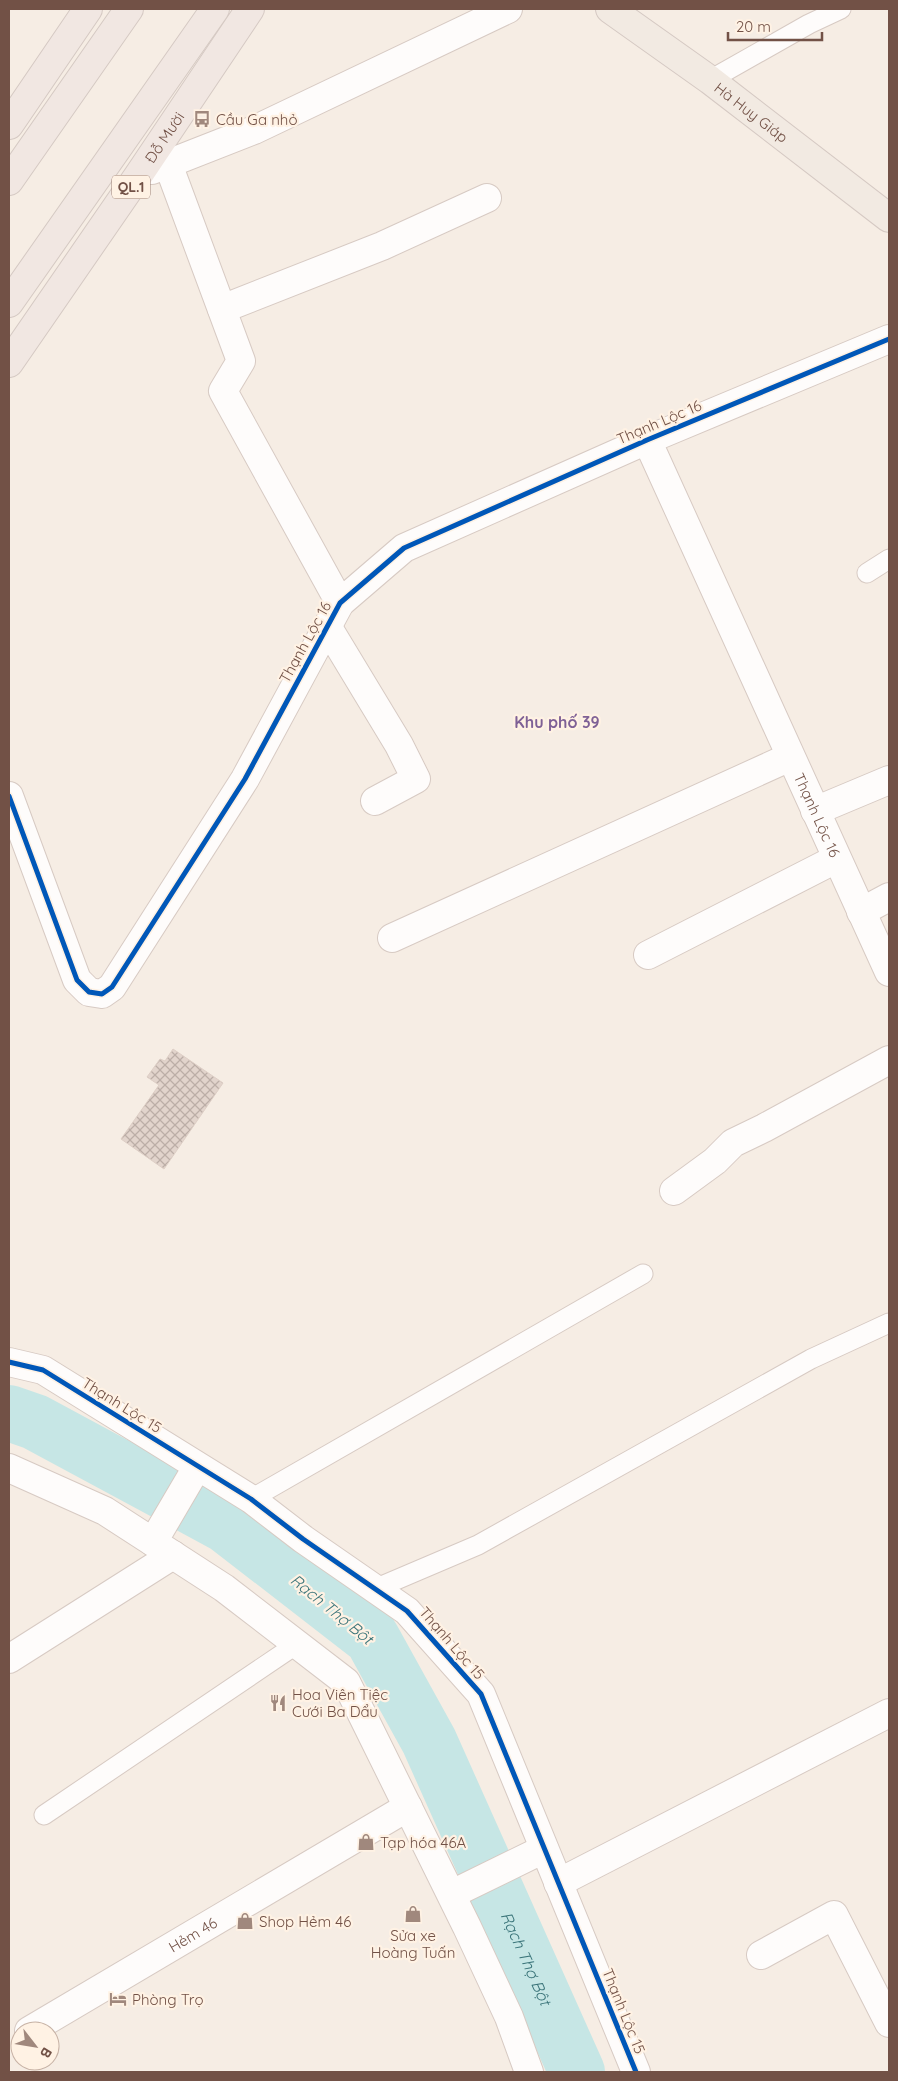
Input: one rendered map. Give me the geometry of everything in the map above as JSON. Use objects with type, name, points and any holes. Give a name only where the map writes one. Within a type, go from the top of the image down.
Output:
[{"type":"highway","points":[[9,125],[88,9]]},
{"type":"highway","points":[[9,181],[129,9]]},
{"type":"highway","name":"Đỗ Mười","points":[[9,303],[215,9]]},
{"type":"highway","points":[[217,57],[230,9]]},
{"type":"highway","name":"Đỗ Mười","points":[[9,363],[250,9]]},
{"type":"main road","name":"Hà Huy Giáp","points":[[610,9],[710,80],[889,218]]},
{"type":"street","points":[[138,176],[254,130],[508,9]]},
{"type":"street","points":[[168,164],[241,361],[223,391],[416,779],[375,801]]},
{"type":"street","points":[[222,309],[382,246],[487,198]]},
{"type":"street","name":"Thạnh Lộc 16","points":[[9,796],[77,980],[89,992],[102,994],[112,987],[245,779],[334,615],[404,548],[647,440],[889,338]]},
{"type":"street","name":"Thạnh Lộc 16","points":[[647,440],[889,972]]},
{"type":"street","points":[[392,938],[790,757]]},
{"type":"street","points":[[815,811],[889,780]]},
{"type":"street","points":[[648,955],[836,858]]},
{"type":"street","points":[[861,912],[889,897]]},
{"type":"street","points":[[674,1191],[715,1161],[733,1143],[889,1060]]},
{"type":"street","name":"Thạnh Lộc 15","points":[[9,1362],[43,1370],[251,1499],[407,1611],[481,1694],[636,2072]]},
{"type":"street","points":[[9,1659],[163,1548],[197,1467]]},
{"type":"street","points":[[9,1468],[105,1511],[224,1588],[346,1682],[452,1894],[509,2017],[529,2072]]},
{"type":"street","points":[[558,1883],[889,1713]]},
{"type":"street","name":"Hẻm 46","points":[[46,2021],[408,1807]]},
{"type":"street","points":[[452,1894],[544,1849]]},
{"type":"street","points":[[761,1955],[834,1915],[889,2023]]},
{"type":"lane","points":[[710,80],[809,24],[841,9]]},
{"type":"lane","points":[[867,573],[889,559]]},
{"type":"lane","points":[[251,1499],[643,1274]]},
{"type":"lane","points":[[377,1588],[478,1545],[811,1359],[889,1323]]},
{"type":"lane","points":[[44,1815],[297,1644]]},
{"type":"building","points":[[173,1049],[223,1083],[164,1169],[121,1139],[159,1085],[147,1077],[160,1059],[165,1061]]},
{"type":"waterway","name":"Rạch Thợ Bột","points":[[9,1413],[35,1422],[226,1525],[372,1638],[429,1741],[577,2072]]},
{"type":"cycle path","points":[[9,796],[77,980],[89,992],[102,994],[112,987],[245,779],[340,603],[404,548],[647,440],[889,339]]},
{"type":"cycle path","points":[[9,1362],[43,1370],[251,1499],[303,1539],[407,1611],[481,1694],[636,2072]]},
{"type":"place","name":"Cầu Ga nhỏ","points":[[202,119]]},
{"type":"place","name":"Hoa Viên Tiệc Cưới Ba Dẩu","points":[[278,1703]]},
{"type":"place","name":"Tạp hóa 46A","points":[[366,1842]]},
{"type":"place","name":"Sửa xe Hoàng Tuấn","points":[[413,1914]]},
{"type":"place","name":"Shop Hẻm 46","points":[[245,1921]]},
{"type":"place","name":"Phòng Trọ","points":[[118,1999]]},
{"type":"district","name":"Khu phố 39","points":[[557,722]]}]
